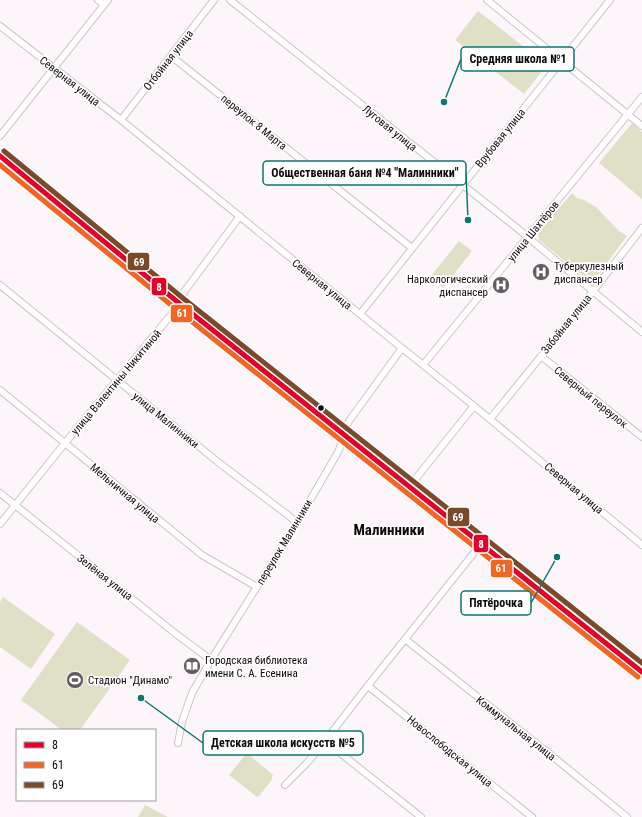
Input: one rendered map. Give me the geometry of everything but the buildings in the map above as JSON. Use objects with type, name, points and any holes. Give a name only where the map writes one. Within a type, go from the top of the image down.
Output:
[{"type":"main road","points":[[0,156],[180,304],[642,672]]},
{"type":"street","points":[[0,136],[106,3],[98,0]]},
{"type":"street","name":"Отбойная улица","points":[[121,120],[214,0]]},
{"type":"street","name":"Луговая улица","points":[[230,0],[528,237],[592,292],[642,332]]},
{"type":"street","points":[[488,0],[642,126]]},
{"type":"street","name":"Врубовая улица","points":[[360,314],[610,0]]},
{"type":"street","name":"Северная улица","points":[[0,26],[121,120],[490,418],[642,545]]},
{"type":"street","name":"переулок 8 Марта","points":[[171,56],[412,248]]},
{"type":"street","name":"улица Шахтёров","points":[[423,365],[642,97]]},
{"type":"street","name":"улица Валентины Никитиной","points":[[0,524],[180,304],[184,292],[240,216]]},
{"type":"street","name":"Забойная улица","points":[[490,418],[573,317],[642,229]]},
{"type":"street","name":"улица Малинники","points":[[0,285],[218,462],[297,523]]},
{"type":"street","name":"переулок Малинники","points":[[178,743],[182,722],[192,693],[297,523],[338,452],[349,421],[402,348]]},
{"type":"street","name":"Северный переулок","points":[[541,356],[642,437]]},
{"type":"street","name":"Мельничная улица","points":[[0,390],[202,555],[257,587]]},
{"type":"street","points":[[409,487],[474,406]]},
{"type":"street","name":"Зелёная улица","points":[[0,493],[211,660]]},
{"type":"street","points":[[285,785],[307,763],[325,741],[481,544]]},
{"type":"street","name":"Коммунальная улица","points":[[405,639],[627,817]]},
{"type":"street","name":"Новослободская улица","points":[[368,686],[532,817]]},
{"type":"street","points":[[325,741],[421,817]]},
{"type":"green space","points":[[478,11],[547,65],[524,94],[455,40]]},
{"type":"green space","points":[[632,123],[642,132],[642,199],[599,163]]},
{"type":"green space","points":[[572,193],[577,198],[596,207],[619,231],[627,236],[595,279],[587,279],[539,240],[538,233]]},
{"type":"green space","points":[[459,241],[472,251],[443,288],[430,277]]},
{"type":"green space","points":[[3,597],[55,634],[31,669],[0,647],[0,602]]},
{"type":"green space","name":"Стадион \"Динамо\"","points":[[77,622],[130,660],[81,729],[61,729],[21,700]]},
{"type":"green space","points":[[247,753],[273,775],[271,781],[257,797],[229,775]]},
{"type":"green space","points":[[145,805],[168,817],[138,817]]},
{"type":"transit line","name":"69","points":[[4,151],[184,299],[642,663]]},
{"type":"transit line","name":"8","points":[[0,156],[180,304],[642,672]]},
{"type":"transit line","name":"61","points":[[0,165],[176,309],[638,677]]},
{"type":"place","name":"Средняя школа №1","points":[[444,102]]},
{"type":"place","name":"Общественная баня №4 \"Малинники\"","points":[[468,220]]},
{"type":"place","name":"Туберкулезный диспансер","points":[[541,272]]},
{"type":"place","name":"Наркологический диспансер","points":[[501,285]]},
{"type":"place","name":"Пятёрочка","points":[[557,557]]},
{"type":"place","name":"Городская библиотека имени С. А. Есенина","points":[[192,666]]},
{"type":"place","name":"Стадион \"Динамо\"","points":[[75,680]]},
{"type":"place","name":"Детская школа искусств №5","points":[[141,698]]},
{"type":"district","name":"Малинники","points":[[389,530]]}]
